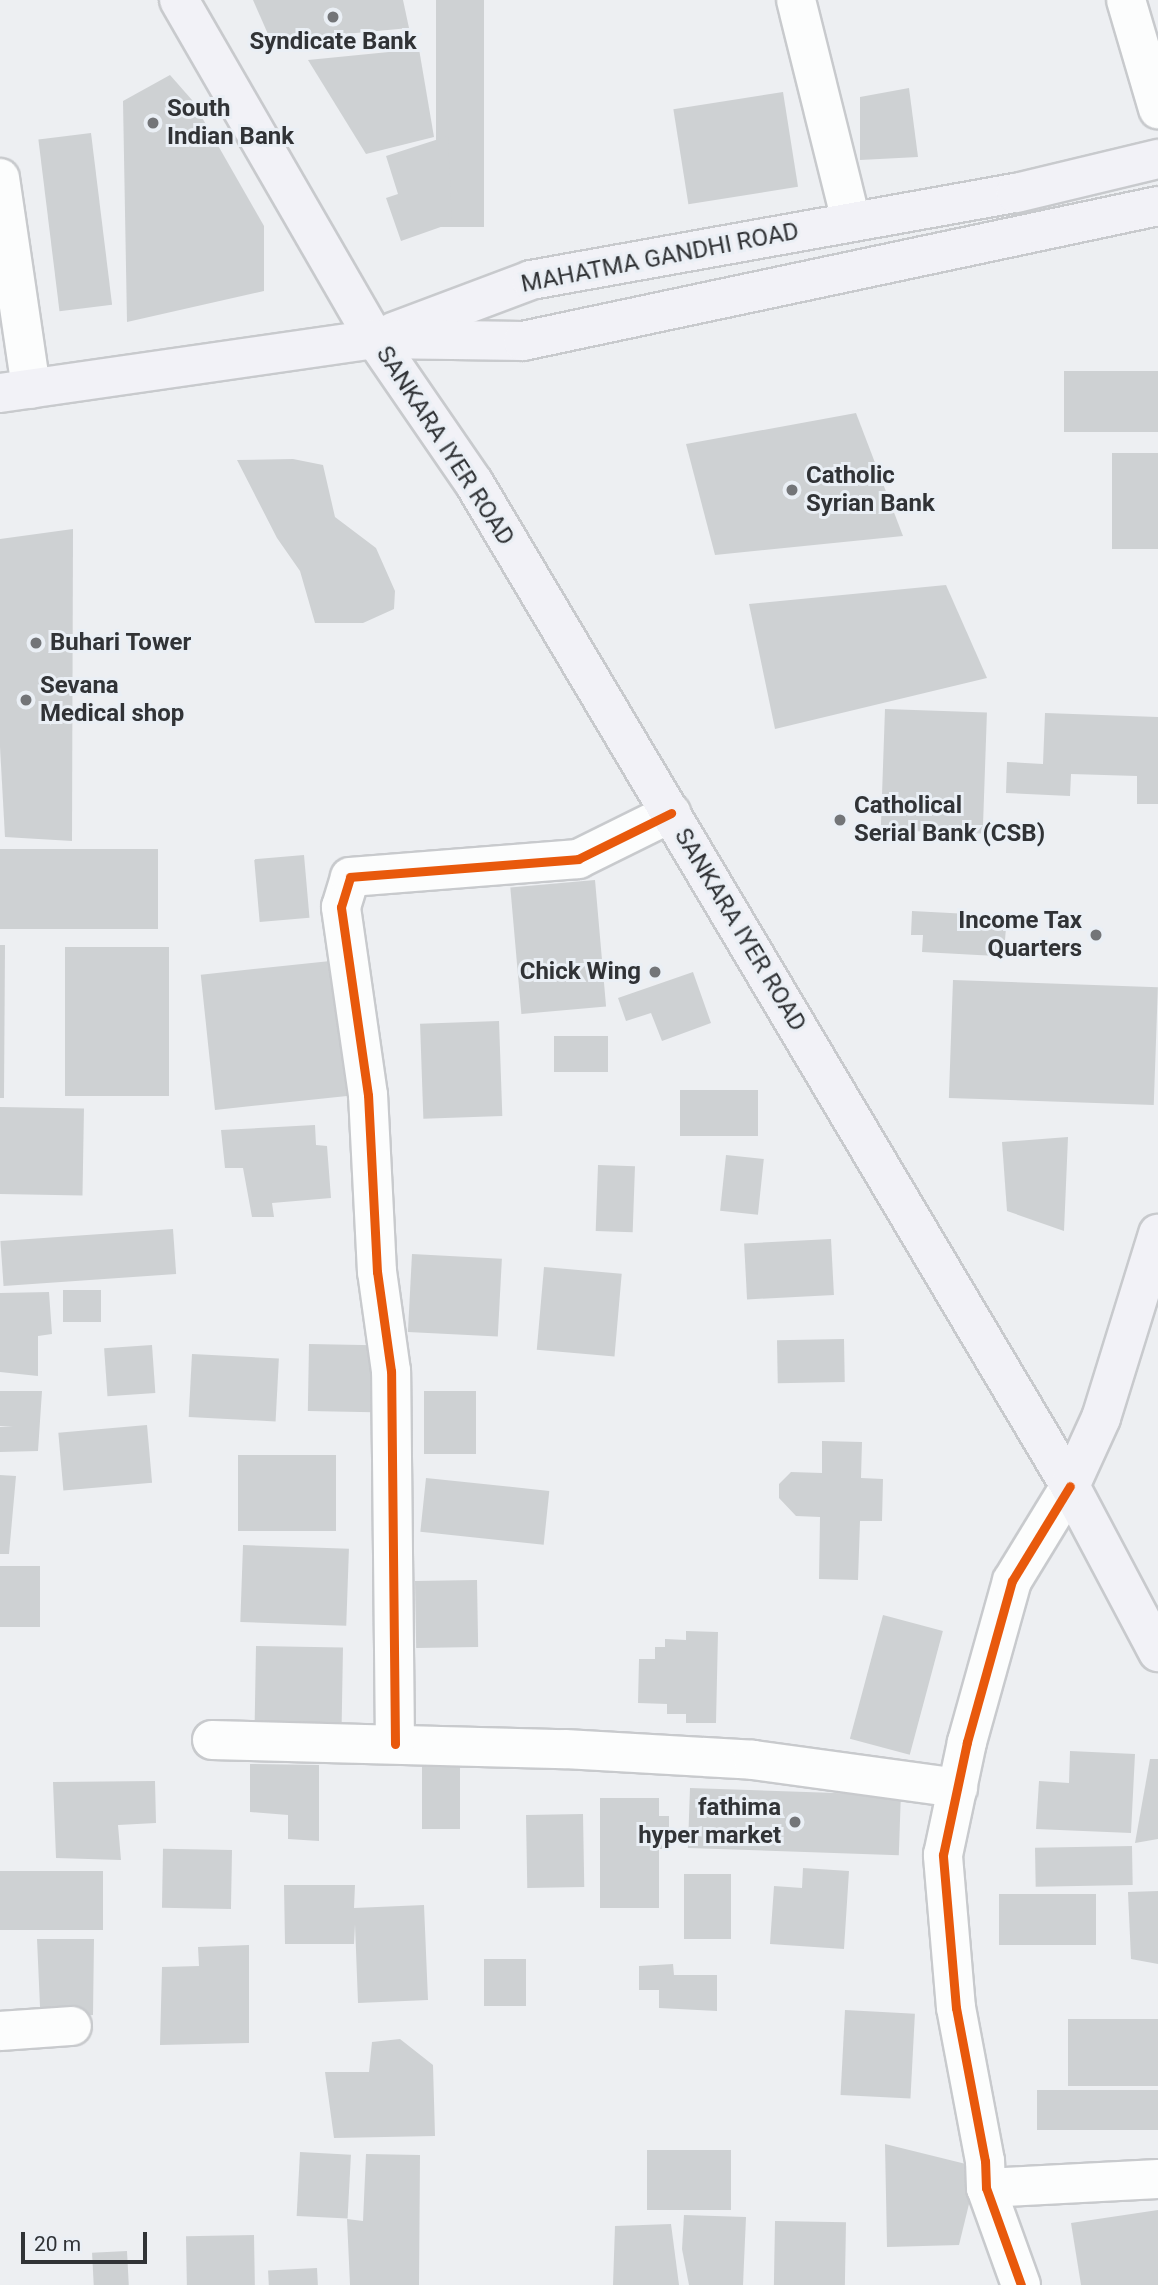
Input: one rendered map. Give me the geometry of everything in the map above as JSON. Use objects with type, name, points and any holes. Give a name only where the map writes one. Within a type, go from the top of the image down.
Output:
[{"type":"main road","name":"SANKARA IYER ROAD","points":[[179,0],[374,339],[474,483],[1070,1486],[1158,1652]]},
{"type":"main road","name":"MAHATMA GANDHI ROAD","points":[[374,339],[531,280],[1016,192],[1158,159]]},
{"type":"main road","name":"MAHATMA GANDHI ROAD","points":[[374,339],[523,341],[1158,206]]},
{"type":"main road","points":[[15,391],[374,339]]},
{"type":"main road","points":[[1070,1486],[1101,1418],[1158,1234]]},
{"type":"street","points":[[796,0],[851,220]]},
{"type":"street","points":[[1126,0],[1158,110]]},
{"type":"street","points":[[0,178],[15,391]]},
{"type":"street","points":[[394,1744],[391,1371],[377,1272],[368,1095],[341,907],[350,877],[578,859],[671,813]]},
{"type":"street","points":[[1021,2285],[986,2188],[985,2161],[956,2008],[943,1855],[1012,1580],[1070,1486]]},
{"type":"street","points":[[212,1740],[394,1744],[753,1760],[958,1788]]},
{"type":"street","points":[[0,2031],[72,2025]]},
{"type":"street","points":[[986,2188],[1158,2179]]},
{"type":"building","name":"Syndicate Bank","points":[[253,0],[403,0],[409,28],[271,41]]},
{"type":"building","points":[[436,0],[484,0],[484,227],[436,227]]},
{"type":"building","points":[[419,49],[434,137],[366,154],[308,60]]},
{"type":"building","points":[[170,75],[192,100],[264,226],[264,291],[127,322],[123,101]]},
{"type":"building","points":[[909,88],[918,157],[860,160],[860,97]]},
{"type":"building","points":[[783,92],[798,187],[688,204],[673,109]]},
{"type":"building","points":[[91,133],[112,305],[59,311],[38,139]]},
{"type":"building","points":[[448,136],[452,223],[401,241],[386,198],[398,194],[386,156]]},
{"type":"building","points":[[1064,371],[1158,371],[1158,432],[1064,432]]},
{"type":"building","name":"Catholic Syrian Bank","points":[[856,413],[903,536],[715,555],[686,444]]},
{"type":"building","points":[[1112,453],[1158,453],[1158,549],[1112,549]]},
{"type":"building","points":[[293,459],[323,465],[335,517],[376,548],[395,591],[394,609],[363,623],[315,623],[300,571],[277,538],[237,460]]},
{"type":"building","name":"Buhari Tower","points":[[73,529],[72,841],[5,837],[0,747],[0,539]]},
{"type":"building","points":[[946,585],[987,678],[775,729],[749,604]]},
{"type":"building","points":[[885,709],[987,713],[983,833],[881,830]]},
{"type":"building","points":[[1045,713],[1158,717],[1158,804],[1137,804],[1137,776],[1071,774],[1070,796],[1006,793],[1007,762],[1043,764]]},
{"type":"building","points":[[0,849],[158,849],[158,929],[0,929]]},
{"type":"building","points":[[304,855],[309,918],[260,922],[254,859]]},
{"type":"building","points":[[595,880],[606,1007],[521,1014],[510,887]]},
{"type":"building","points":[[912,911],[1007,916],[1005,940],[997,940],[996,956],[922,952],[923,935],[911,935]]},
{"type":"building","points":[[0,945],[5,945],[4,1098],[0,1098]]},
{"type":"building","points":[[65,947],[169,947],[169,1096],[65,1096]]},
{"type":"building","points":[[340,960],[354,1095],[215,1110],[201,975]]},
{"type":"building","points":[[693,972],[711,1023],[662,1041],[651,1013],[626,1021],[618,998]]},
{"type":"building","points":[[953,980],[1158,987],[1154,1105],[949,1098]]},
{"type":"building","points":[[499,1021],[502,1116],[423,1119],[420,1024]]},
{"type":"building","points":[[554,1036],[608,1036],[608,1072],[554,1072]]},
{"type":"building","points":[[680,1090],[758,1090],[758,1136],[680,1136]]},
{"type":"building","points":[[0,1107],[84,1108],[82,1195],[0,1194]]},
{"type":"building","points":[[315,1125],[316,1145],[327,1146],[331,1198],[272,1203],[274,1217],[252,1217],[243,1168],[225,1168],[221,1130]]},
{"type":"building","points":[[1068,1137],[1064,1231],[1007,1211],[1002,1142]]},
{"type":"building","points":[[726,1155],[764,1159],[758,1215],[720,1211]]},
{"type":"building","points":[[598,1165],[635,1166],[633,1232],[596,1231]]},
{"type":"building","points":[[173,1229],[176,1274],[4,1286],[0,1241]]},
{"type":"building","points":[[831,1239],[834,1295],[747,1299],[744,1244]]},
{"type":"building","points":[[412,1254],[502,1259],[498,1337],[408,1332]]},
{"type":"building","points":[[544,1267],[622,1274],[614,1356],[537,1350]]},
{"type":"building","points":[[63,1290],[101,1290],[101,1322],[63,1322]]},
{"type":"building","points":[[49,1292],[52,1334],[38,1336],[38,1376],[0,1372],[0,1293]]},
{"type":"building","points":[[844,1339],[845,1382],[778,1383],[777,1340]]},
{"type":"building","points":[[309,1344],[375,1345],[374,1412],[308,1411]]},
{"type":"building","points":[[152,1345],[155,1393],[107,1396],[104,1348]]},
{"type":"building","points":[[192,1354],[279,1359],[276,1421],[189,1417]]},
{"type":"building","points":[[0,1391],[42,1391],[38,1451],[0,1452],[0,1427],[13,1426],[0,1426]]},
{"type":"building","points":[[424,1391],[476,1391],[476,1454],[424,1454]]},
{"type":"building","points":[[147,1425],[152,1483],[63,1491],[58,1433]]},
{"type":"building","points":[[822,1441],[862,1442],[861,1478],[883,1479],[882,1521],[860,1521],[858,1580],[819,1579],[820,1517],[796,1516],[779,1498],[779,1484],[791,1472],[822,1473]]},
{"type":"building","points":[[238,1455],[336,1455],[336,1531],[238,1531]]},
{"type":"building","points":[[0,1475],[16,1476],[9,1554],[0,1554]]},
{"type":"building","points":[[426,1478],[549,1491],[544,1545],[420,1532]]},
{"type":"building","points":[[243,1545],[349,1549],[346,1626],[240,1622]]},
{"type":"building","points":[[0,1566],[40,1566],[40,1627],[0,1627]]},
{"type":"building","points":[[477,1580],[478,1647],[416,1648],[415,1581]]},
{"type":"building","points":[[883,1615],[943,1631],[910,1755],[850,1739]]},
{"type":"building","points":[[686,1631],[718,1632],[716,1723],[686,1723],[686,1714],[667,1714],[667,1704],[638,1703],[639,1659],[655,1659],[655,1647],[665,1647],[665,1639],[686,1640]]},
{"type":"building","points":[[256,1646],[343,1648],[342,1732],[255,1730]]},
{"type":"building","points":[[1070,1751],[1135,1754],[1131,1833],[1036,1829],[1039,1781],[1069,1783]]},
{"type":"building","points":[[1150,1759],[1158,1759],[1158,1839],[1135,1843]]},
{"type":"building","points":[[250,1764],[319,1765],[319,1841],[288,1839],[288,1815],[250,1812]]},
{"type":"building","points":[[422,1766],[460,1766],[460,1829],[422,1829]]},
{"type":"building","points":[[155,1781],[156,1823],[118,1825],[121,1860],[56,1858],[53,1782]]},
{"type":"building","name":"fathima hyper market","points":[[690,1788],[901,1795],[899,1855],[688,1848]]},
{"type":"building","points":[[600,1798],[659,1798],[659,1816],[669,1816],[669,1849],[659,1849],[659,1908],[600,1908]]},
{"type":"building","points":[[583,1814],[584,1887],[527,1888],[526,1815]]},
{"type":"building","points":[[1132,1846],[1133,1885],[1036,1887],[1035,1848]]},
{"type":"building","points":[[163,1849],[232,1850],[231,1909],[162,1908]]},
{"type":"building","points":[[803,1868],[849,1871],[844,1949],[770,1944],[774,1886],[802,1888]]},
{"type":"building","points":[[0,1871],[103,1871],[103,1930],[0,1930]]},
{"type":"building","points":[[684,1874],[731,1874],[731,1939],[684,1939]]},
{"type":"building","points":[[284,1885],[355,1885],[354,1908],[424,1905],[428,2000],[358,2003],[355,1924],[354,1944],[285,1944]]},
{"type":"building","points":[[1158,1891],[1158,1964],[1131,1959],[1128,1892]]},
{"type":"building","points":[[999,1894],[1096,1894],[1096,1945],[999,1945]]},
{"type":"building","points":[[37,1939],[94,1939],[93,2015],[4,2021],[3,2012],[40,2007]]},
{"type":"building","points":[[249,1945],[249,2043],[160,2045],[162,1967],[199,1966],[198,1947]]},
{"type":"building","points":[[484,1959],[526,1959],[526,2006],[484,2006]]},
{"type":"building","points":[[673,1964],[674,1975],[717,1975],[717,2011],[659,2008],[659,1990],[639,1990],[639,1966]]},
{"type":"building","points":[[845,2010],[915,2014],[910,2099],[841,2095]]},
{"type":"building","points":[[1068,2019],[1158,2019],[1158,2086],[1068,2086]]},
{"type":"building","points":[[400,2039],[433,2065],[435,2136],[334,2138],[325,2072],[369,2072],[372,2042]]},
{"type":"building","points":[[1037,2090],[1158,2090],[1158,2130],[1037,2130]]},
{"type":"building","points":[[885,2144],[978,2167],[959,2245],[887,2247]]},
{"type":"building","points":[[647,2150],[731,2150],[731,2210],[647,2210]]},
{"type":"building","points":[[300,2152],[351,2155],[348,2219],[297,2216]]},
{"type":"building","points":[[366,2154],[420,2155],[419,2285],[350,2285],[347,2219],[363,2221]]},
{"type":"building","points":[[1158,2210],[1158,2285],[1081,2285],[1071,2223]]},
{"type":"building","points":[[684,2215],[746,2217],[743,2285],[689,2285],[682,2249]]},
{"type":"building","points":[[775,2221],[846,2222],[845,2285],[774,2285]]},
{"type":"building","points":[[671,2224],[679,2285],[613,2285],[615,2226]]},
{"type":"building","points":[[254,2235],[255,2285],[187,2285],[186,2236]]},
{"type":"building","points":[[127,2251],[129,2285],[94,2285],[92,2253]]},
{"type":"building","points":[[317,2268],[318,2285],[269,2285],[268,2271]]},
{"type":"cycle path","points":[[395,1744],[391,1371],[377,1272],[368,1095],[341,907],[350,877],[578,859],[671,813]]},
{"type":"cycle path","points":[[1021,2285],[986,2188],[985,2161],[956,2008],[943,1855],[967,1742],[1012,1581],[1070,1486]]},
{"type":"place","name":"Syndicate Bank","points":[[333,17]]},
{"type":"place","name":"South Indian Bank","points":[[153,123]]},
{"type":"place","name":"Catholic Syrian Bank","points":[[792,490]]},
{"type":"place","name":"Buhari Tower","points":[[36,643]]},
{"type":"place","name":"Sevana Medical shop","points":[[26,700]]},
{"type":"place","name":"Catholical Serial Bank (CSB)","points":[[840,820]]},
{"type":"place","name":"Income Tax Quarters","points":[[1096,935]]},
{"type":"place","name":"Chick Wing","points":[[655,972]]},
{"type":"place","name":"fathima hyper market","points":[[795,1822]]}]
